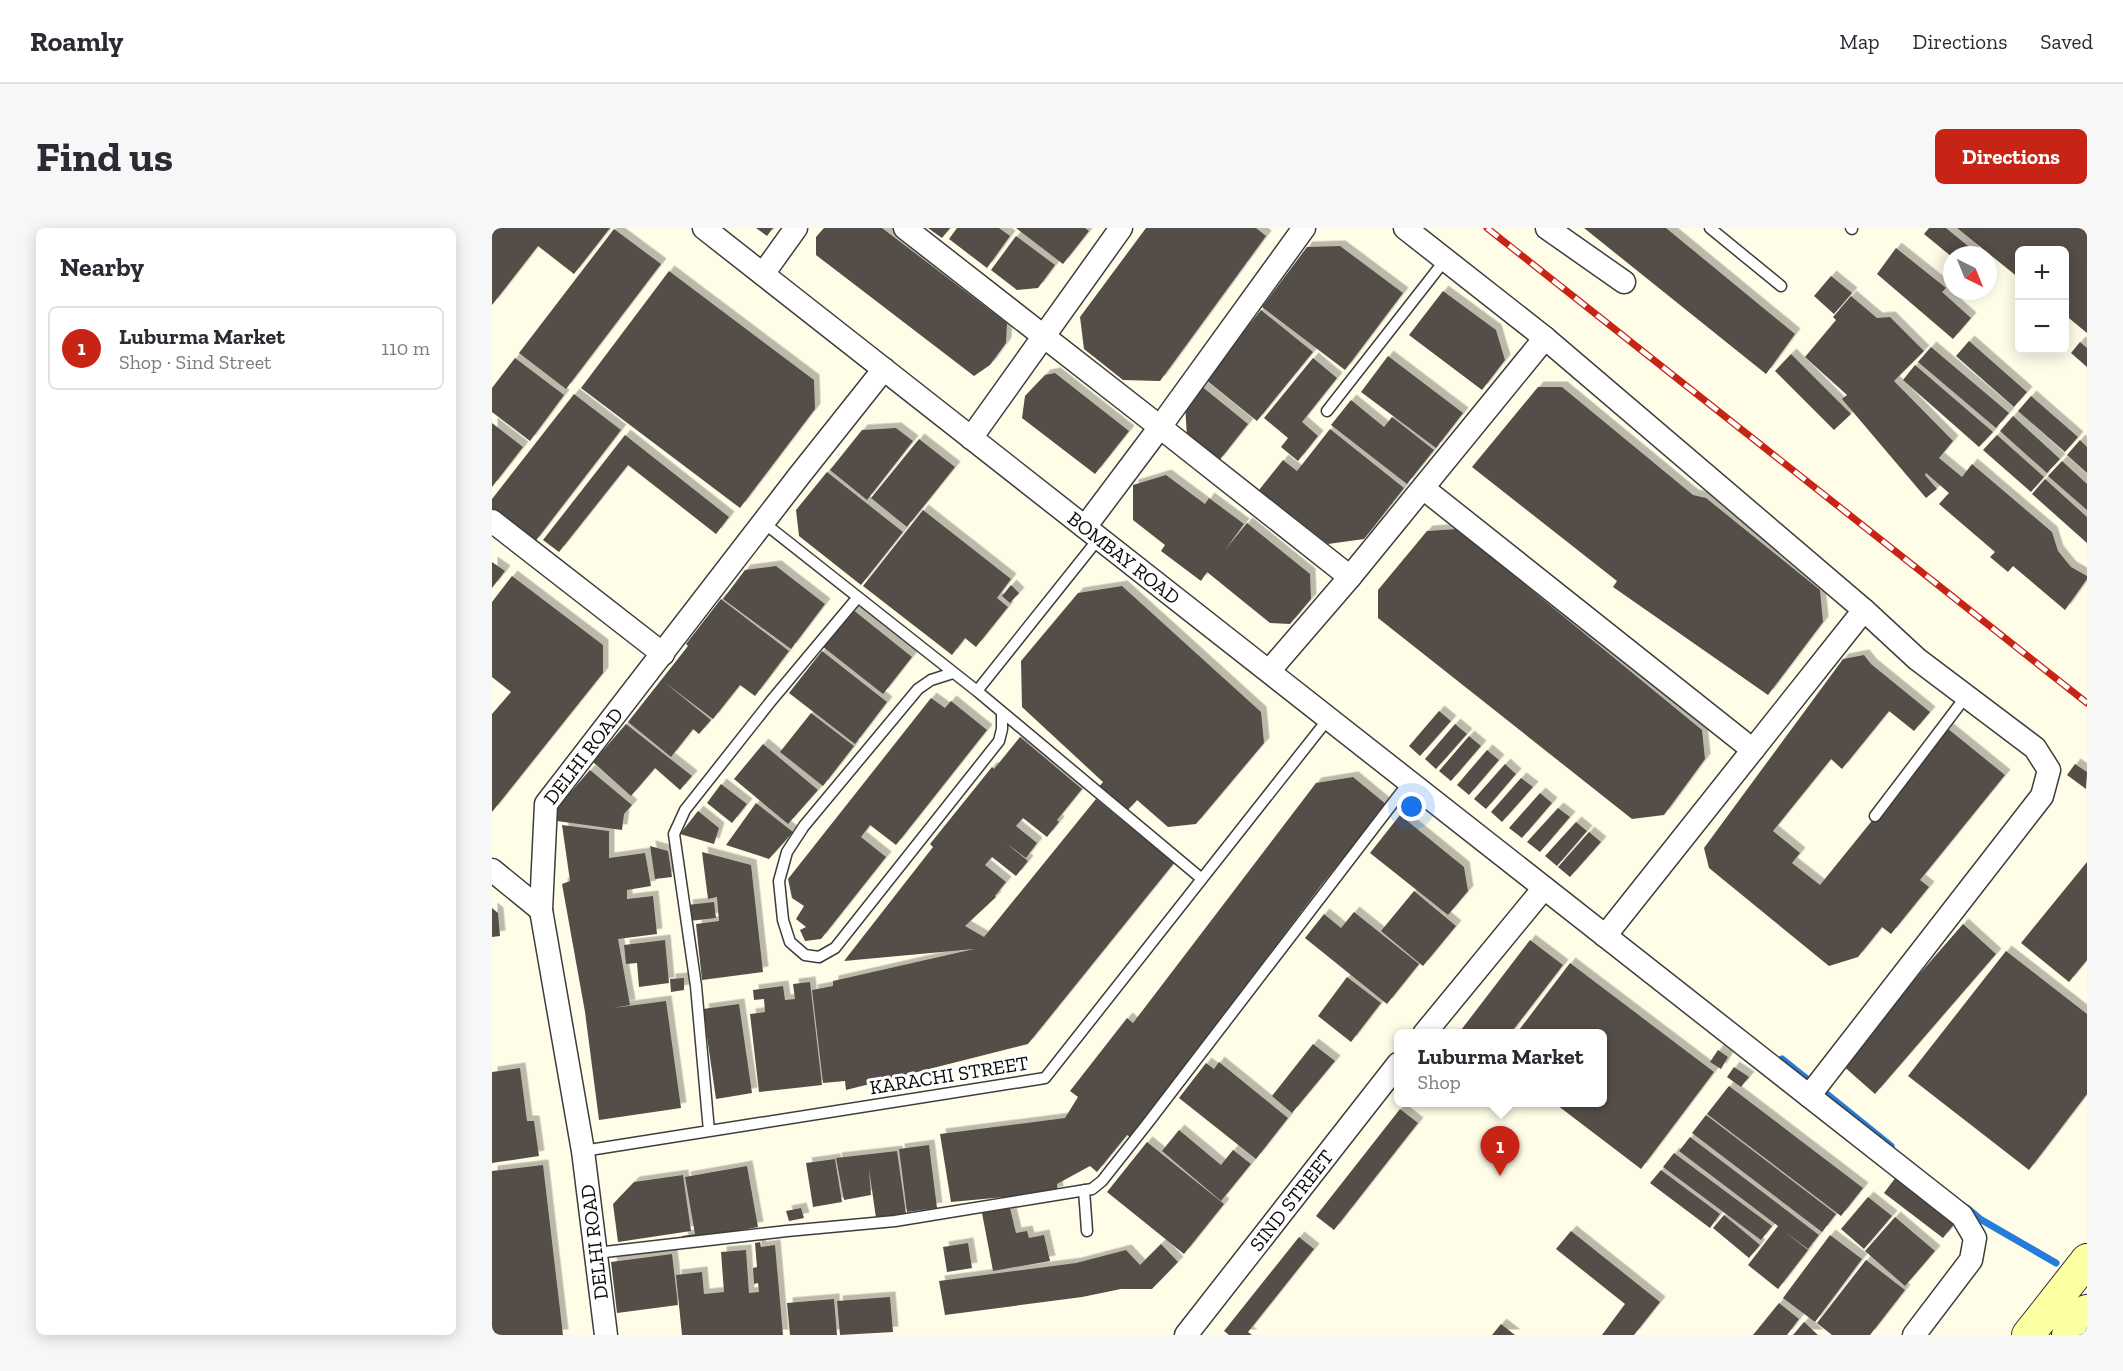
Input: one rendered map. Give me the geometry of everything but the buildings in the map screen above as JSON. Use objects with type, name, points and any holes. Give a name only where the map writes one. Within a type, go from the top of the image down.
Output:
[{"type":"main road","points":[[2028,1335],[2087,1260]]},
{"type":"main road","points":[[2068,1335],[2087,1311]]},
{"type":"street","name":"BOMBAY ROAD","points":[[704,228],[1962,1216],[1975,1238],[1971,1260],[1914,1335]]},
{"type":"street","points":[[763,274],[796,228]]},
{"type":"street","points":[[905,228],[1350,577]]},
{"type":"street","points":[[971,438],[1121,228]]},
{"type":"street","points":[[1092,533],[1161,427],[1304,228]]},
{"type":"street","points":[[1405,228],[1545,338],[1864,610],[1917,659],[2036,748],[2049,770],[2042,796],[1809,1096]]},
{"type":"street","points":[[1547,228],[1624,282]]},
{"type":"street","points":[[1269,672],[1350,577],[1545,338]]},
{"type":"street","name":"DELHI ROAD","points":[[606,1335],[584,1151],[541,910],[546,804],[884,369]]},
{"type":"street","points":[[1423,488],[1753,750]]},
{"type":"street","points":[[492,521],[663,654]]},
{"type":"street","points":[[1605,936],[1864,610]]},
{"type":"street","points":[[492,870],[541,910]]},
{"type":"street","points":[[1428,1029],[1544,888]]},
{"type":"street","name":"SIND STREET","points":[[1186,1335],[1394,1069]]},
{"type":"lane","points":[[1710,228],[1781,286]]},
{"type":"lane","points":[[1327,411],[1445,260]]},
{"type":"lane","points":[[764,523],[1002,712],[1202,879]]},
{"type":"lane","points":[[977,692],[1092,533]]},
{"type":"lane","points":[[709,1131],[696,986],[674,834],[685,810],[771,701],[858,597]]},
{"type":"lane","points":[[953,673],[931,680],[918,689],[804,826],[788,852],[779,881],[783,920],[790,942],[805,955],[819,957],[835,948],[999,741],[1002,712]]},
{"type":"lane","points":[[1875,816],[1967,695]]},
{"type":"lane","name":"KARACHI STREET","points":[[584,1151],[1045,1078],[1328,718]]},
{"type":"lane","points":[[596,1254],[787,1231],[895,1221],[1092,1189],[1102,1181],[1409,782]]},
{"type":"lane","points":[[1084,1190],[1087,1231]]},
{"type":"waterway","points":[[1782,1059],[1812,1083]]},
{"type":"waterway","points":[[1823,1091],[1891,1146]]},
{"type":"waterway","points":[[1967,1208],[1980,1219],[2056,1263]]},
{"type":"railway","points":[[1487,228],[2087,703]]},
{"type":"place","name":"Luburma Market","points":[[1500,1176]]}]
